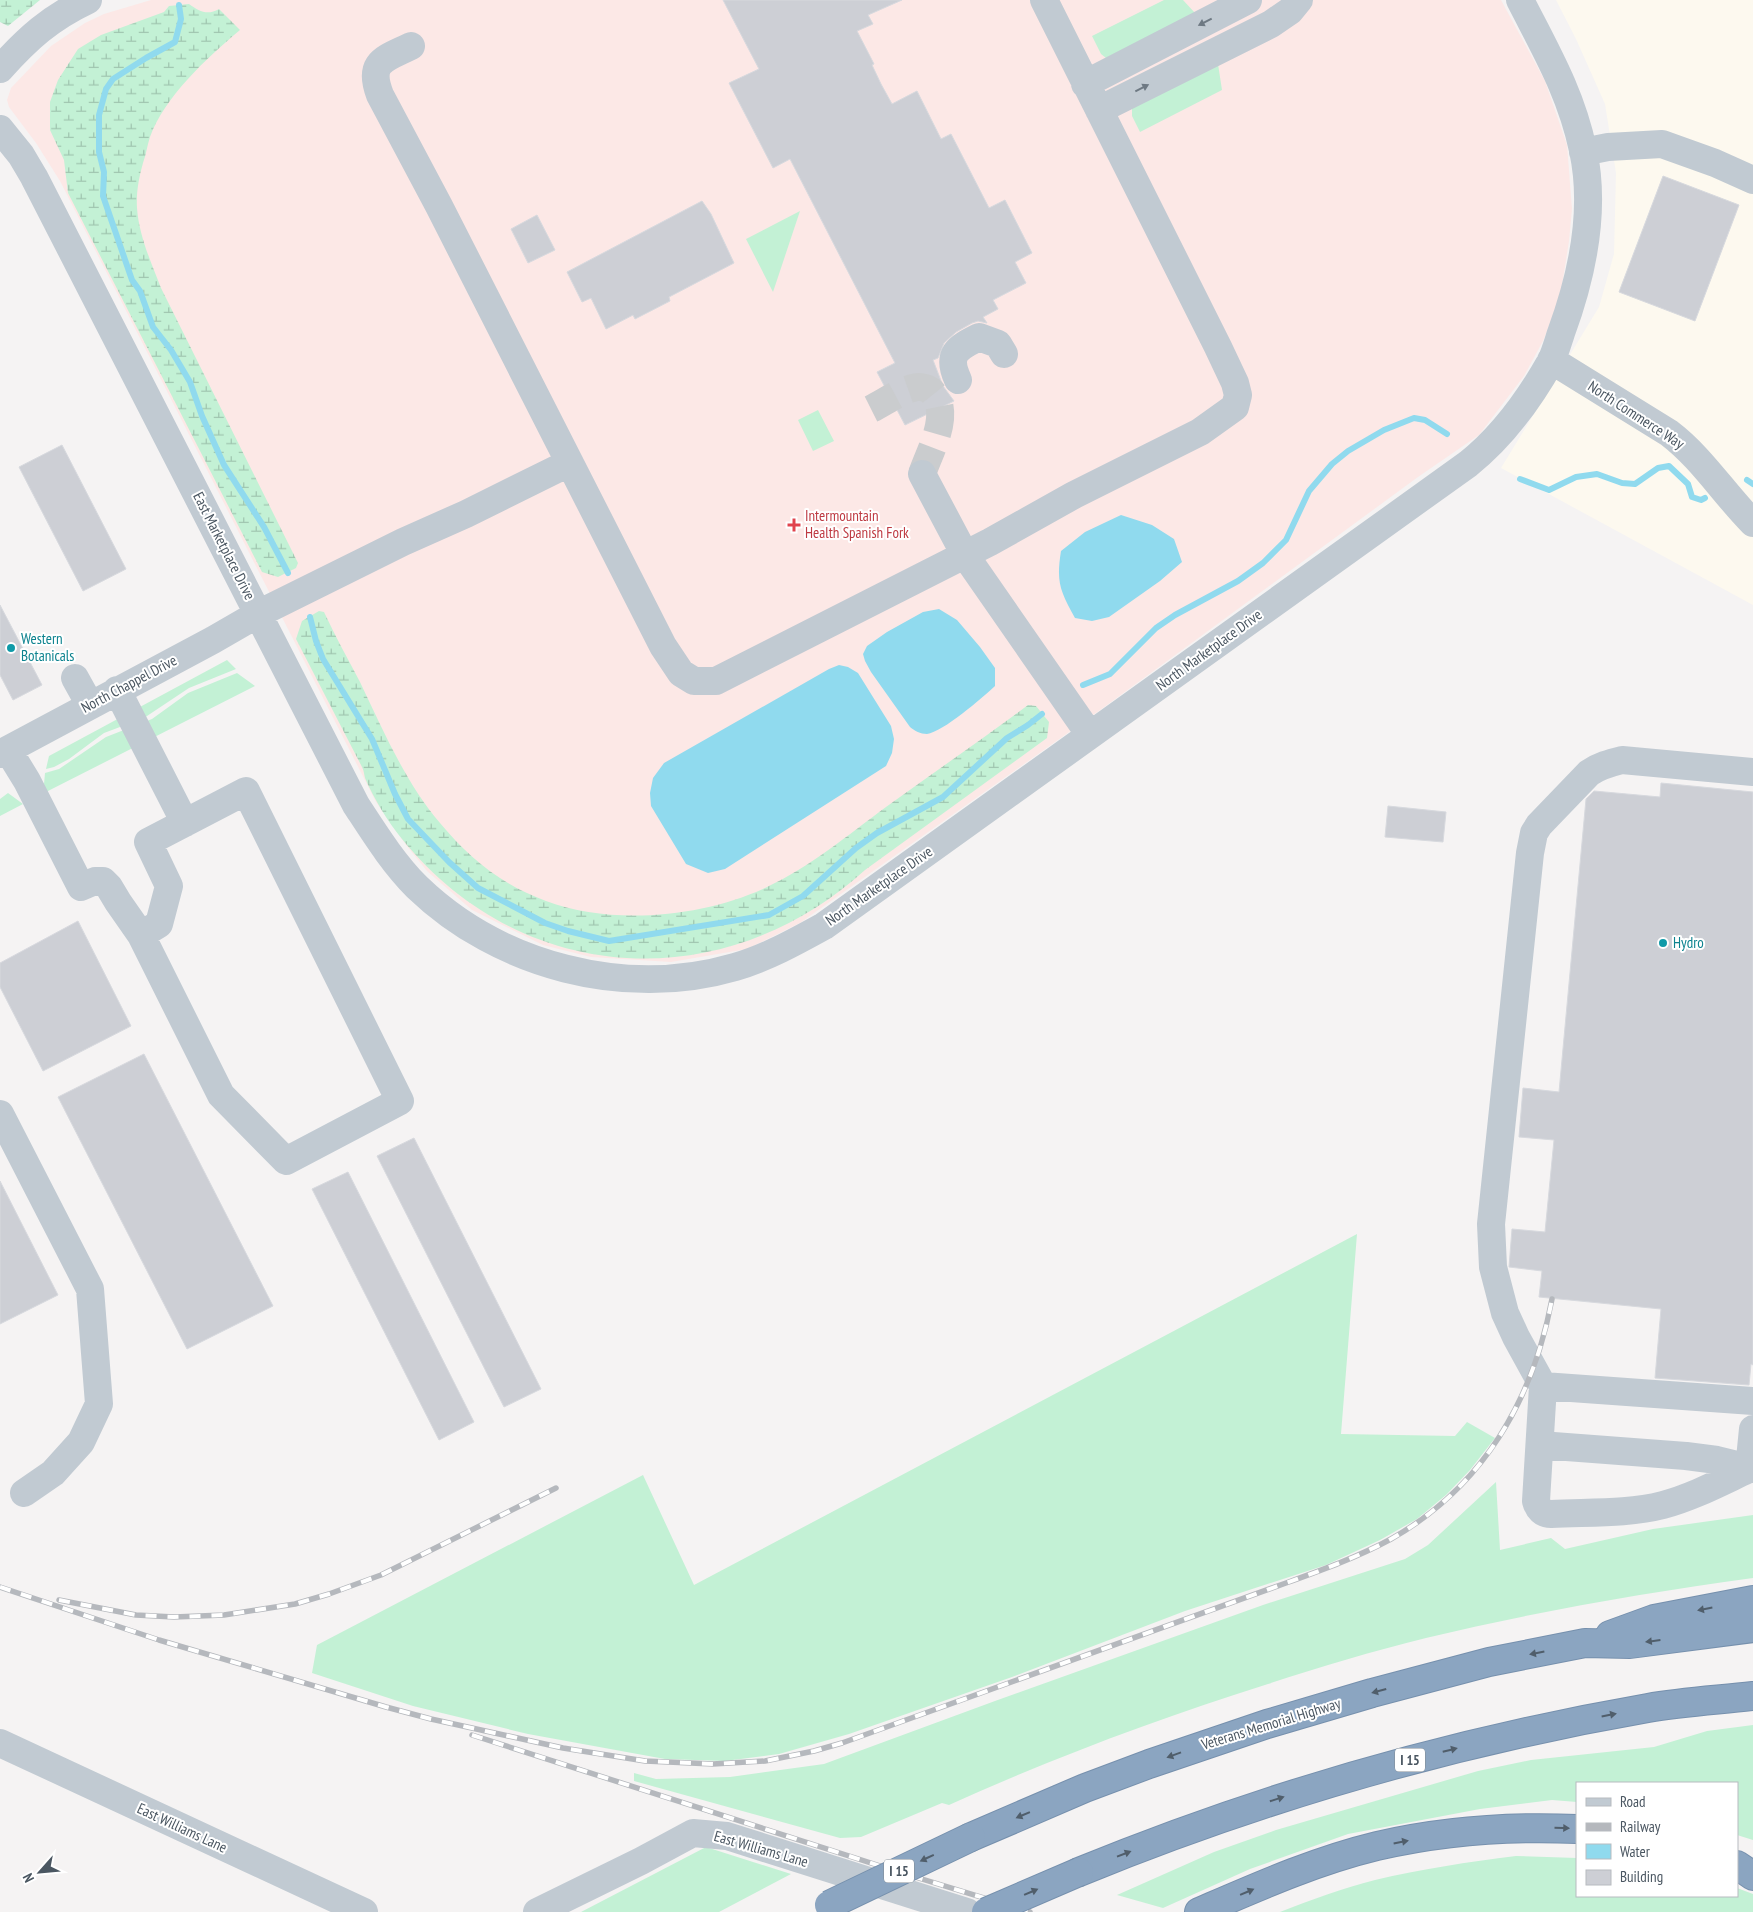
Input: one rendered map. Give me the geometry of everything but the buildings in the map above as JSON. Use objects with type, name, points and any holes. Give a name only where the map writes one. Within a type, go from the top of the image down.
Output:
[{"type":"highway","points":[[1585,1643],[1654,1619],[1753,1600]]},
{"type":"highway","name":"Veterans Memorial Highway","points":[[822,1909],[971,1837],[1085,1788],[1220,1739],[1336,1703],[1489,1662],[1585,1643],[1630,1644],[1753,1628]]},
{"type":"highway","name":"I 15","points":[[986,1912],[1079,1872],[1171,1836],[1275,1800],[1418,1758],[1481,1742],[1650,1707],[1753,1696]]},
{"type":"highway","points":[[1201,1911],[1309,1867],[1376,1846],[1469,1831],[1523,1828],[1576,1829]]},
{"type":"highway","points":[[1738,1853],[1753,1856]]},
{"type":"highway","points":[[1738,1867],[1753,1876]]},
{"type":"street","points":[[0,68],[30,37],[50,20],[88,0]]},
{"type":"street","points":[[411,46],[383,60],[376,70],[375,81],[380,95],[439,206],[568,463],[663,646],[681,673],[694,681],[716,681],[965,555],[1074,494],[1200,432],[1234,407],[1238,395],[1235,383],[1044,0]]},
{"type":"street","points":[[1086,84],[1248,0]]},
{"type":"street","name":"North Marketplace Drive","points":[[482,936],[516,953],[547,964],[615,977],[651,979],[688,977],[734,967],[771,953],[824,926],[1487,449],[1507,428],[1551,360],[1580,272],[1585,237],[1588,194],[1583,152],[1570,101],[1558,72],[1520,0]]},
{"type":"street","points":[[1099,110],[1271,24],[1289,4]]},
{"type":"street","name":"East Marketplace Drive","points":[[0,129],[21,155],[34,177],[356,805],[391,858],[418,888],[482,936]]},
{"type":"street","points":[[1583,152],[1608,147],[1662,144],[1715,163],[1753,180]]},
{"type":"street","points":[[958,380],[954,371],[953,360],[958,347],[979,337],[998,344],[1004,354]]},
{"type":"street","name":"North Commerce Way","points":[[1551,360],[1669,433],[1686,446],[1737,507],[1753,523]]},
{"type":"street","name":"North Chappel Drive","points":[[4,752],[258,614],[568,463]]},
{"type":"street","points":[[922,474],[965,555],[1090,735]]},
{"type":"street","points":[[75,678],[90,705]]},
{"type":"street","points":[[117,690],[185,823]]},
{"type":"street","points":[[4,752],[27,781],[81,888],[95,881],[103,881],[110,886],[118,902],[141,935],[222,1095],[286,1161],[400,1100],[246,791],[148,842],[169,886],[160,924],[141,935]]},
{"type":"street","points":[[1751,1469],[1692,1495],[1661,1505],[1639,1509],[1547,1514],[1540,1510],[1536,1501],[1543,1386],[1505,1313],[1494,1274],[1491,1224],[1530,853],[1534,833],[1539,825],[1589,773],[1613,762],[1622,760],[1753,772]]},
{"type":"street","points":[[0,1114],[90,1290],[99,1404],[81,1442],[53,1473],[24,1493]]},
{"type":"street","points":[[1543,1386],[1753,1401]]},
{"type":"street","points":[[1751,1469],[1753,1429]]},
{"type":"street","points":[[1540,1446],[1686,1456],[1717,1460],[1751,1469]]},
{"type":"street","name":"East Williams Lane","points":[[0,1743],[364,1912]]},
{"type":"street","name":"East Williams Lane","points":[[537,1912],[641,1861],[693,1832],[727,1836],[967,1912]]},
{"type":"shaded area","name":"Intermountain Health Spanish Fork","points":[[151,0],[1501,0],[1545,81],[1567,145],[1572,209],[1560,298],[1543,341],[1524,376],[1479,435],[1418,477],[1103,708],[800,923],[747,949],[671,962],[591,957],[543,945],[472,910],[427,871],[376,802],[60,181],[36,143],[9,107],[7,100],[11,88],[51,46],[85,23],[104,14]]},
{"type":"shaded area","points":[[1556,0],[1753,0],[1753,605],[1501,468],[1599,307],[1614,254],[1616,173],[1605,104]]},
{"type":"green space","points":[[0,0],[40,0],[8,26],[0,22]]},
{"type":"green space","points":[[1164,0],[1183,0],[1195,13],[1106,58],[1101,54],[1092,36]]},
{"type":"green space","points":[[189,4],[203,12],[219,9],[240,30],[188,79],[176,93],[157,122],[149,140],[139,179],[137,191],[138,218],[146,249],[161,288],[298,563],[296,568],[278,577],[262,572],[68,193],[64,160],[50,130],[50,102],[58,80],[78,49],[101,35],[164,12],[169,6]]},
{"type":"green space","points":[[1218,64],[1222,90],[1140,132],[1132,116],[1132,108]]},
{"type":"green space","points":[[800,211],[773,292],[746,239]]},
{"type":"green space","points":[[818,410],[834,441],[813,451],[798,420]]},
{"type":"green space","points":[[319,611],[324,612],[405,773],[427,807],[462,847],[501,879],[530,895],[572,909],[600,914],[658,915],[687,911],[742,897],[767,887],[814,860],[1028,705],[1036,706],[1049,722],[1047,738],[810,911],[751,940],[689,955],[626,958],[565,948],[506,925],[451,888],[402,839],[373,794],[365,778],[364,771],[296,639],[302,621]]},
{"type":"green space","points":[[227,660],[236,669],[189,688],[144,718],[104,733],[69,759],[46,769],[49,756]]},
{"type":"green space","points":[[237,673],[255,686],[46,792],[44,784],[45,773],[59,769],[106,737],[152,719],[188,693]]},
{"type":"green space","points":[[8,793],[23,804],[0,816],[0,799]]},
{"type":"green space","points":[[1357,1234],[1341,1434],[1455,1436],[1467,1422],[1495,1438],[1470,1470],[1446,1495],[1417,1519],[1380,1540],[1326,1565],[1185,1611],[1012,1677],[849,1734],[779,1754],[725,1761],[665,1759],[528,1734],[413,1706],[312,1673],[317,1645],[643,1475],[694,1585]]},
{"type":"green space","points":[[1496,1482],[1500,1550],[1551,1538],[1565,1549],[1653,1529],[1753,1515],[1753,1578],[1671,1590],[1548,1612],[1386,1648],[1307,1671],[1147,1725],[1067,1755],[949,1805],[942,1803],[861,1837],[840,1838],[634,1781],[634,1773],[656,1779],[730,1777],[824,1764],[1263,1605],[1405,1559],[1428,1545]]},
{"type":"green space","points":[[1753,1725],[1753,1840],[1738,1835],[1738,1782],[1576,1782],[1576,1802],[1552,1800],[1480,1809],[1348,1834],[1250,1869],[1163,1908],[1117,1895],[1214,1852],[1276,1830],[1478,1771],[1531,1760],[1654,1747],[1707,1731]]},
{"type":"green space","points":[[706,1847],[791,1874],[719,1912],[581,1912]]},
{"type":"green space","points":[[1516,1856],[1576,1858],[1576,1897],[1738,1897],[1738,1888],[1753,1894],[1753,1912],[1280,1912],[1339,1890],[1410,1872]]},
{"type":"water","points":[[1121,515],[1152,525],[1174,539],[1182,562],[1160,581],[1109,617],[1092,621],[1075,618],[1060,586],[1061,551],[1085,532]]},
{"type":"water","points":[[939,609],[957,620],[980,647],[995,668],[995,686],[952,721],[934,732],[924,734],[910,727],[871,672],[863,654],[867,646],[887,632],[923,612]]},
{"type":"water","points":[[839,665],[848,667],[858,673],[891,726],[894,739],[892,753],[886,766],[725,869],[708,873],[686,864],[651,806],[650,793],[653,778],[664,763]]},
{"type":"waterway","points":[[179,5],[181,19],[175,42],[113,79],[106,89],[99,115],[99,152],[104,172],[103,196],[132,280],[140,291],[153,327],[171,350],[190,382],[202,416],[224,465],[264,527],[288,573]]},
{"type":"waterway","points":[[1083,685],[1110,674],[1156,628],[1175,615],[1238,581],[1263,563],[1286,540],[1309,491],[1332,464],[1348,451],[1384,430],[1414,418],[1425,420],[1447,434]]},
{"type":"waterway","points":[[1520,479],[1549,490],[1576,477],[1597,474],[1622,483],[1635,484],[1658,468],[1669,466],[1688,484],[1692,497],[1701,500],[1705,498]]},
{"type":"waterway","points":[[1747,480],[1753,484]]},
{"type":"waterway","points":[[310,617],[323,659],[372,739],[395,794],[408,819],[449,862],[478,888],[545,923],[609,941],[769,915],[803,896],[856,848],[877,833],[943,797],[1007,738],[1042,714]]},
{"type":"tunnel","points":[[871,409],[915,387],[931,391],[940,409],[940,420],[938,431],[922,474]]},
{"type":"railway","points":[[0,1587],[159,1640],[431,1719],[563,1748],[645,1761],[713,1764],[765,1761],[842,1743],[1313,1573],[1391,1539],[1424,1518],[1452,1494],[1477,1467],[1499,1437],[1517,1406],[1532,1372],[1552,1299]]},
{"type":"railway","points":[[59,1600],[136,1615],[174,1617],[224,1615],[295,1604],[381,1575],[556,1488]]},
{"type":"railway","points":[[472,1735],[1030,1912]]},
{"type":"place","name":"Intermountain Health Spanish Fork","points":[[794,525]]},
{"type":"place","name":"Western Botanicals","points":[[11,648]]},
{"type":"place","name":"Hydro","points":[[1663,943]]}]
